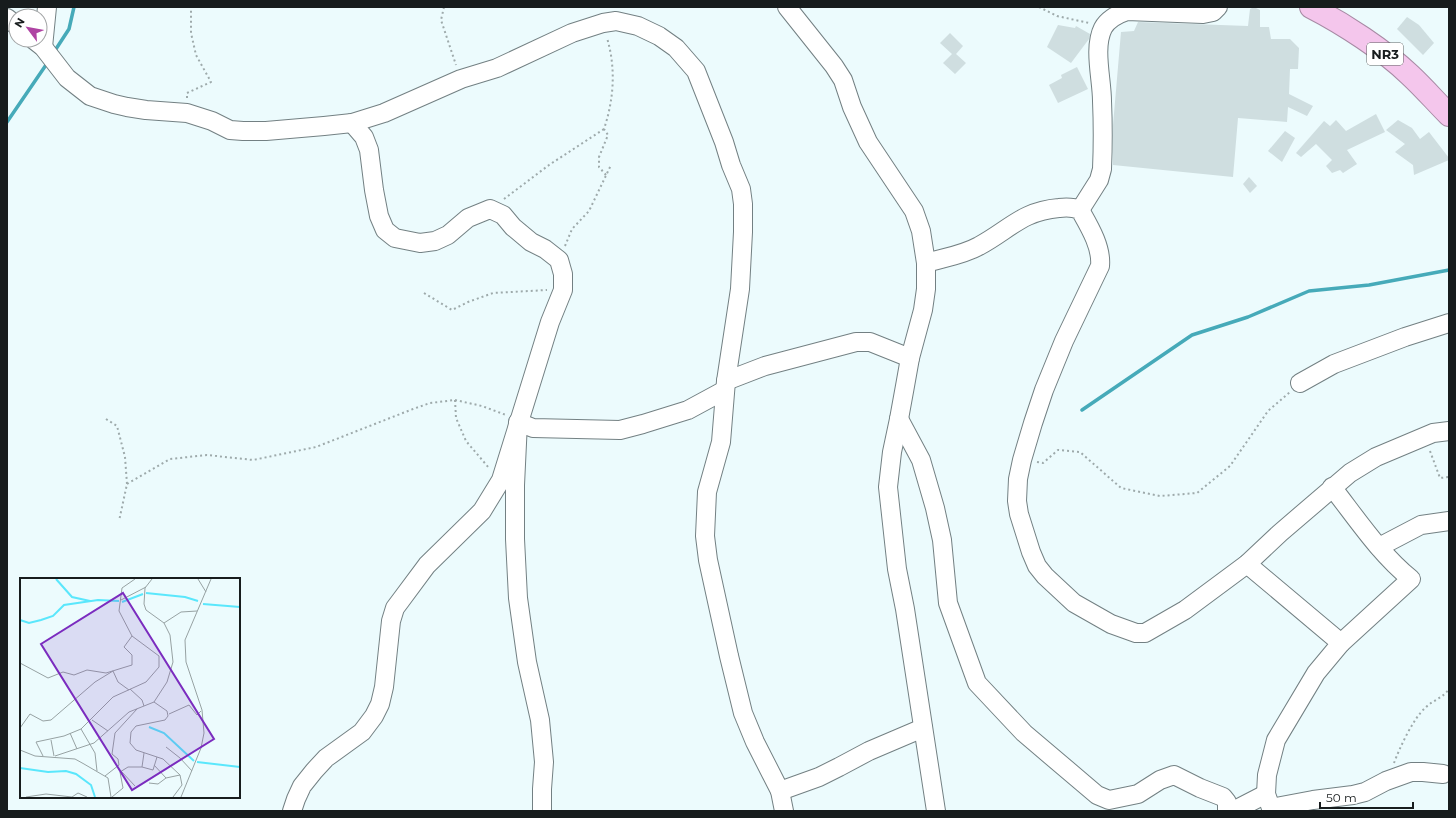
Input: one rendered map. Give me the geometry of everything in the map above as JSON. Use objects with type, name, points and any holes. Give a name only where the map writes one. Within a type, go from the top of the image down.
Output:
[{"type":"highway","name":"NR3","points":[[1311,7],[1345,27],[1388,56],[1410,74],[1449,115]]},
{"type":"street","points":[[787,7],[834,66],[843,80],[852,107],[868,142],[914,211],[921,231],[926,263],[926,289],[923,310],[910,358],[900,419],[892,452],[888,487],[896,569],[905,609],[936,811]]},
{"type":"street","points":[[1080,210],[1099,180],[1102,169],[1102,101],[1098,55],[1100,36],[1104,27],[1116,15],[1127,11],[1203,14],[1213,12],[1218,7]]},
{"type":"street","points":[[41,48],[67,78],[90,96],[127,107],[187,113],[212,121],[230,130],[243,131],[286,130],[352,123],[384,113],[461,79],[497,68],[572,33],[603,23],[616,21],[638,26],[659,36],[676,48],[696,71],[724,142],[740,189],[743,232],[741,270],[737,311],[725,386],[721,442],[707,492],[705,518],[707,549],[728,656],[743,713],[755,742],[780,791],[784,811]]},
{"type":"street","points":[[292,811],[302,786],[326,758],[362,732],[374,716],[380,704],[384,687],[391,621],[400,600],[427,565],[482,511],[501,480],[550,322],[563,290],[563,274],[559,260],[545,249],[531,242],[513,227],[503,215],[490,209],[468,218],[448,235],[435,241],[420,243],[395,238],[385,230],[379,216],[369,150],[364,137],[352,123]]},
{"type":"street","points":[[926,263],[964,253],[979,246],[1017,221],[1048,209],[1070,207],[1080,210],[1091,229],[1101,262],[1100,266],[1064,341],[1032,424],[1018,479],[1017,501],[1019,514],[1031,552],[1037,566],[1045,576],[1074,603],[1111,624],[1136,633],[1145,633],[1185,610],[1247,564],[1332,487],[1350,473],[1376,457],[1433,433],[1449,431]]},
{"type":"street","points":[[1300,383],[1334,364],[1405,337],[1449,323]]},
{"type":"street","points":[[518,422],[533,428],[620,430],[688,410],[725,386],[765,366],[856,342],[870,342],[910,358]]},
{"type":"street","points":[[900,419],[921,460],[942,540],[948,603],[977,683],[1024,734],[1097,794],[1109,800],[1138,794],[1160,780],[1174,775],[1200,788],[1223,797],[1227,802],[1227,811]]},
{"type":"street","points":[[518,422],[515,508],[518,598],[527,662],[540,720],[544,762],[542,811]]},
{"type":"street","points":[[1270,804],[1267,775],[1276,740],[1316,673],[1341,643],[1411,579],[1394,565],[1379,548],[1332,487]]},
{"type":"street","points":[[1379,548],[1421,525],[1449,521]]},
{"type":"street","points":[[1247,564],[1341,643]]},
{"type":"street","points":[[780,791],[819,777],[869,751],[923,728]]},
{"type":"street","points":[[1233,811],[1270,804],[1352,795],[1365,792],[1386,781],[1411,772],[1443,774]]},
{"type":"path","points":[[187,113],[187,93],[211,82],[196,54],[191,33],[191,7]]},
{"type":"path","points":[[444,7],[441,20],[461,79]]},
{"type":"path","points":[[1040,7],[1057,16],[1104,27]]},
{"type":"path","points":[[490,209],[549,165],[604,129],[609,115],[613,92],[613,72],[610,48],[603,23]]},
{"type":"path","points":[[604,129],[608,135],[599,156],[599,166],[606,175]]},
{"type":"path","points":[[559,260],[572,229],[589,211],[611,165]]},
{"type":"path","points":[[424,294],[452,310],[468,302],[493,293],[563,290]]},
{"type":"path","points":[[1022,460],[1043,463],[1058,450],[1080,452],[1122,488],[1160,496],[1197,493],[1230,466],[1268,411],[1300,383]]},
{"type":"path","points":[[455,400],[456,418],[466,441],[501,480]]},
{"type":"path","points":[[127,484],[170,459],[207,455],[253,460],[316,447],[430,403],[455,400],[501,412],[518,422]]},
{"type":"path","points":[[106,419],[117,426],[125,457],[127,484],[119,521]]},
{"type":"path","points":[[1425,437],[1440,478],[1449,477]]},
{"type":"path","points":[[1399,776],[1393,764],[1398,751],[1420,712],[1428,705],[1446,694],[1449,689]]},
{"type":"building","points":[[1254,7],[1260,10],[1260,27],[1269,27],[1271,39],[1290,39],[1299,48],[1298,69],[1290,69],[1289,94],[1313,106],[1307,116],[1288,107],[1287,122],[1238,118],[1233,177],[1113,165],[1113,125],[1121,32],[1134,31],[1138,22],[1248,26],[1250,9]]},
{"type":"building","points":[[1407,17],[1419,25],[1434,43],[1423,55],[1397,29]]},
{"type":"building","points":[[1058,25],[1075,28],[1076,26],[1090,34],[1089,39],[1071,63],[1047,47]]},
{"type":"building","points":[[950,33],[963,46],[956,54],[966,63],[955,74],[943,63],[952,54],[940,43]]},
{"type":"building","points":[[1077,67],[1088,89],[1058,103],[1049,85],[1062,78],[1061,75]]},
{"type":"building","points":[[1376,114],[1385,132],[1347,150],[1357,164],[1343,173],[1340,170],[1332,173],[1326,166],[1332,160],[1316,144],[1301,157],[1296,153],[1324,121],[1330,126],[1336,120],[1346,131]]},
{"type":"building","points":[[1398,120],[1412,128],[1420,139],[1429,132],[1449,160],[1414,175],[1413,165],[1395,152],[1405,144],[1386,130]]},
{"type":"building","points":[[1285,131],[1295,138],[1282,162],[1268,151]]},
{"type":"building","points":[[1249,177],[1257,186],[1250,193],[1243,184]]},
{"type":"waterway","points":[[54,52],[69,29],[74,7]]},
{"type":"waterway","points":[[7,122],[48,62]]},
{"type":"waterway","points":[[1082,410],[1192,335],[1248,317],[1309,291],[1369,285],[1449,270]]}]
